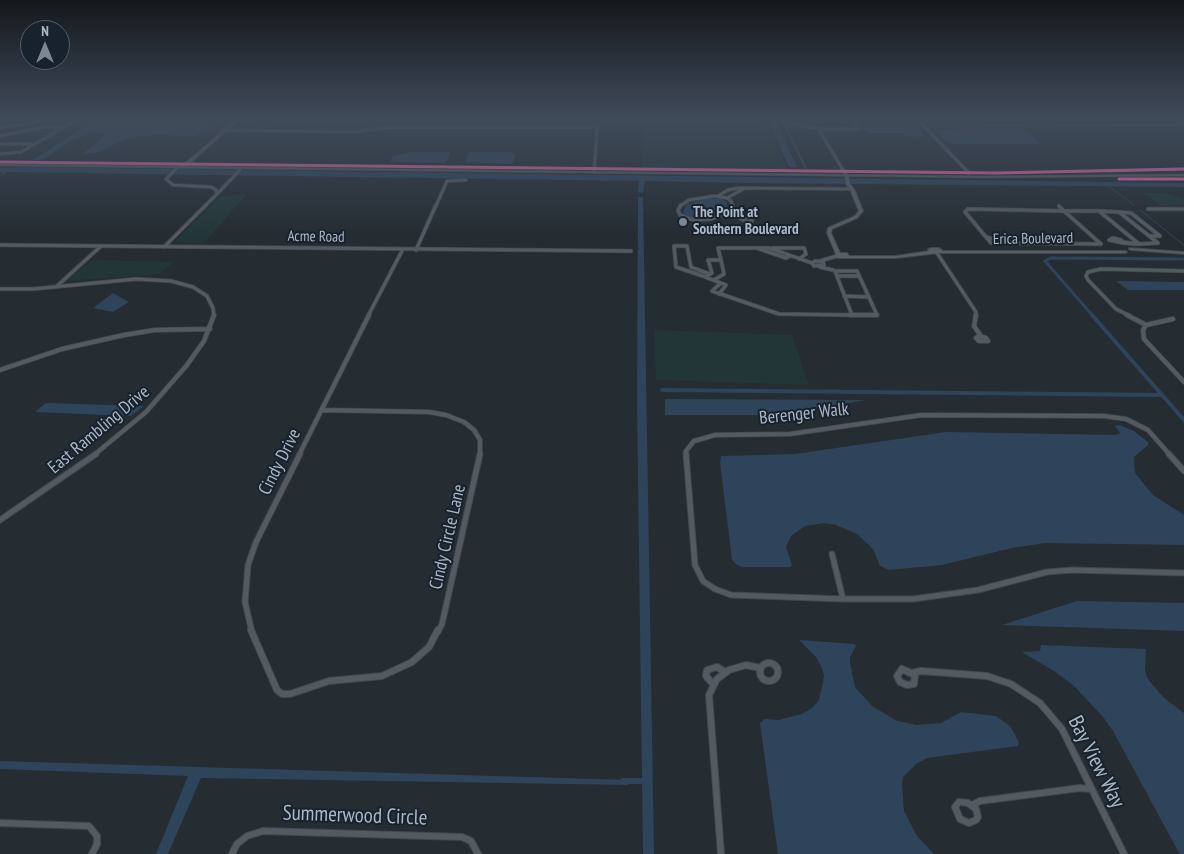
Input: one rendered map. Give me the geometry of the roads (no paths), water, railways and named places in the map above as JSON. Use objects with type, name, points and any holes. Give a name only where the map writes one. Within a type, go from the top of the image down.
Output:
[{"type":"highway","points":[[49,164],[89,163],[180,167],[321,167],[414,170],[499,168],[1016,177],[1184,174]]},
{"type":"highway","points":[[1,164],[270,168],[363,166],[594,170]]},
{"type":"highway","points":[[931,176],[965,175],[969,173]]},
{"type":"highway","points":[[846,175],[969,173],[1184,174]]},
{"type":"street","points":[[193,159],[166,179],[173,186],[211,187],[216,190],[217,194]]},
{"type":"street","points":[[594,170],[595,159]]},
{"type":"street","points":[[837,159],[860,207],[860,214],[834,228],[833,233],[842,256]]},
{"type":"street","points":[[955,159],[969,173]]},
{"type":"street","points":[[164,247],[240,170]]},
{"type":"street","points":[[416,250],[447,181],[466,180]]},
{"type":"street","points":[[718,196],[732,189],[747,188],[851,188]]},
{"type":"street","points":[[727,198],[747,188]]},
{"type":"street","points":[[727,214],[733,205],[727,198],[718,196],[705,196],[689,200],[679,207],[679,213],[684,218],[700,220],[727,214],[742,218]]},
{"type":"street","points":[[1059,206],[1064,211],[1098,242],[1101,244],[1012,244],[984,237],[965,212],[968,209],[1064,211],[1099,211],[1131,212],[1160,236],[1149,236]]},
{"type":"street","points":[[1148,209],[1184,209]]},
{"type":"street","points":[[1099,211],[1137,244]]},
{"type":"street","points":[[1098,242],[1112,242],[1109,239],[1113,238],[1125,247],[1137,244],[1158,243],[1119,212]]},
{"type":"street","name":"Acme Road","points":[[0,245],[631,252]]},
{"type":"street","points":[[56,287],[102,246]]},
{"type":"street","points":[[691,268],[688,247],[674,246],[675,266],[726,285],[719,294]]},
{"type":"street","name":"Erica Boulevard","points":[[842,256],[896,257],[936,251],[1125,247],[1184,254]]},
{"type":"street","points":[[714,280],[724,274],[718,248],[804,248],[806,254],[800,259]]},
{"type":"street","points":[[757,248],[786,258],[790,256]]},
{"type":"street","points":[[721,283],[712,291],[779,314],[877,316],[857,271],[834,271],[823,265],[769,248]]},
{"type":"street","name":"Cindy Drive","points":[[282,694],[277,690],[250,627],[245,602],[245,578],[256,542],[403,249]]},
{"type":"street","points":[[936,251],[976,312],[974,326],[980,336]]},
{"type":"street","points":[[813,262],[842,256]]},
{"type":"street","points":[[823,265],[842,256]]},
{"type":"street","points":[[706,277],[712,273],[708,260],[721,260]]},
{"type":"street","points":[[819,261],[823,265]]},
{"type":"street","points":[[686,270],[691,268],[710,274]]},
{"type":"street","points":[[1083,270],[1088,272],[1101,269],[1184,271]]},
{"type":"street","points":[[834,271],[852,315]]},
{"type":"street","points":[[1088,272],[1087,278],[1116,309],[1146,325]]},
{"type":"street","points":[[837,276],[859,276]]},
{"type":"street","name":"East Rambling Drive","points":[[0,289],[56,287],[143,279],[171,281],[202,292],[210,300],[214,316],[210,329],[178,377],[133,424],[70,474],[0,520]]},
{"type":"street","points":[[844,296],[868,296]]},
{"type":"street","points":[[1173,319],[1158,320],[1146,325],[1143,330],[1144,339],[1184,382]]},
{"type":"street","points":[[0,370],[62,349],[124,335],[155,330],[210,329]]},
{"type":"street","name":"Cindy Circle Lane","points":[[282,694],[290,694],[329,681],[382,676],[412,662],[429,647],[442,624],[482,450],[480,440],[474,429],[464,422],[446,415],[430,412],[322,410]]},
{"type":"street","name":"Berenger Walk","points":[[1184,471],[1148,430],[1126,419],[1104,416],[928,414],[790,434],[715,435],[700,438],[692,443],[686,451],[698,574],[715,589],[732,595],[843,599],[913,599],[945,596],[1047,572],[1072,570],[1184,573]]},
{"type":"street","points":[[832,554],[843,599]]},
{"type":"street","points":[[721,854],[709,695],[713,684],[724,672],[746,665],[760,668]]},
{"type":"street","points":[[713,684],[706,676],[707,670],[717,667],[724,672]]},
{"type":"street","name":"Bay View Way","points":[[912,673],[921,671],[978,674],[998,679],[1030,695],[1058,722],[1124,854]]},
{"type":"street","points":[[972,805],[980,801],[1080,788],[1091,789]]},
{"type":"street","points":[[0,823],[89,826],[97,836],[92,854]]},
{"type":"street","name":"Summerwood Circle","points":[[232,854],[237,844],[247,836],[263,831],[462,837],[471,841],[478,854]]},
{"type":"water","points":[[392,159],[448,159],[443,163],[390,162]]},
{"type":"water","points":[[466,159],[514,159],[511,164],[465,162]]},
{"type":"water","points":[[785,159],[793,159],[797,167],[789,167]]},
{"type":"water","points":[[0,168],[1184,183],[1184,187],[645,181],[643,193],[638,192],[639,181],[7,172],[0,177],[3,173],[0,172]]},
{"type":"water","points":[[638,197],[643,197],[654,854],[643,854],[637,402]]},
{"type":"water","points":[[705,198],[721,199],[727,202],[727,206],[722,213],[712,217],[693,218],[683,213],[686,205]]},
{"type":"water","points":[[1116,281],[1184,282],[1184,290],[1128,290]]},
{"type":"water","points":[[113,293],[129,302],[113,312],[93,308]]},
{"type":"water","points":[[665,399],[867,400],[776,415],[665,415]]},
{"type":"water","points":[[46,403],[144,406],[131,416],[35,412]]},
{"type":"water","points":[[1119,425],[1134,431],[1148,442],[1148,445],[1134,457],[1135,473],[1153,495],[1184,515],[1184,545],[1045,543],[1012,548],[942,565],[889,570],[880,566],[873,549],[857,534],[836,525],[824,523],[805,526],[791,536],[786,547],[792,565],[790,567],[742,567],[732,560],[720,462],[721,456],[795,454],[946,432],[1116,435],[1120,433],[1115,426]]},
{"type":"water","points":[[1077,601],[1184,603],[1184,631],[1002,625]]},
{"type":"water","points":[[799,640],[854,644],[856,646],[850,657],[850,663],[855,687],[872,706],[897,721],[917,725],[941,723],[961,712],[996,716],[1010,726],[1019,742],[1018,746],[927,758],[916,764],[903,777],[904,811],[917,836],[934,854],[778,854],[760,723],[765,719],[779,720],[802,714],[812,708],[819,700],[824,675],[821,666],[816,657]]},
{"type":"water","points":[[1041,645],[1146,649],[1145,669],[1147,678],[1164,698],[1184,713],[1184,854],[1180,854],[1178,851],[1113,731],[1103,717],[1074,686],[1054,671],[1022,652],[1040,651]]},
{"type":"water","points":[[0,761],[628,780],[628,785],[201,778],[168,854],[156,854],[188,776],[0,769]]},
{"type":"waterway","points":[[801,159],[806,169]]},
{"type":"waterway","points":[[1108,186],[1134,205]]},
{"type":"waterway","points":[[1140,210],[1184,245]]},
{"type":"waterway","points":[[1093,316],[1045,261],[1051,258],[1184,259]]},
{"type":"waterway","points":[[1092,315],[1184,420]]},
{"type":"waterway","points":[[662,390],[1162,395]]},
{"type":"waterway","points":[[623,781],[646,781]]},
{"type":"place","name":"The Point at Southern Boulevard","points":[[683,222]]}]
